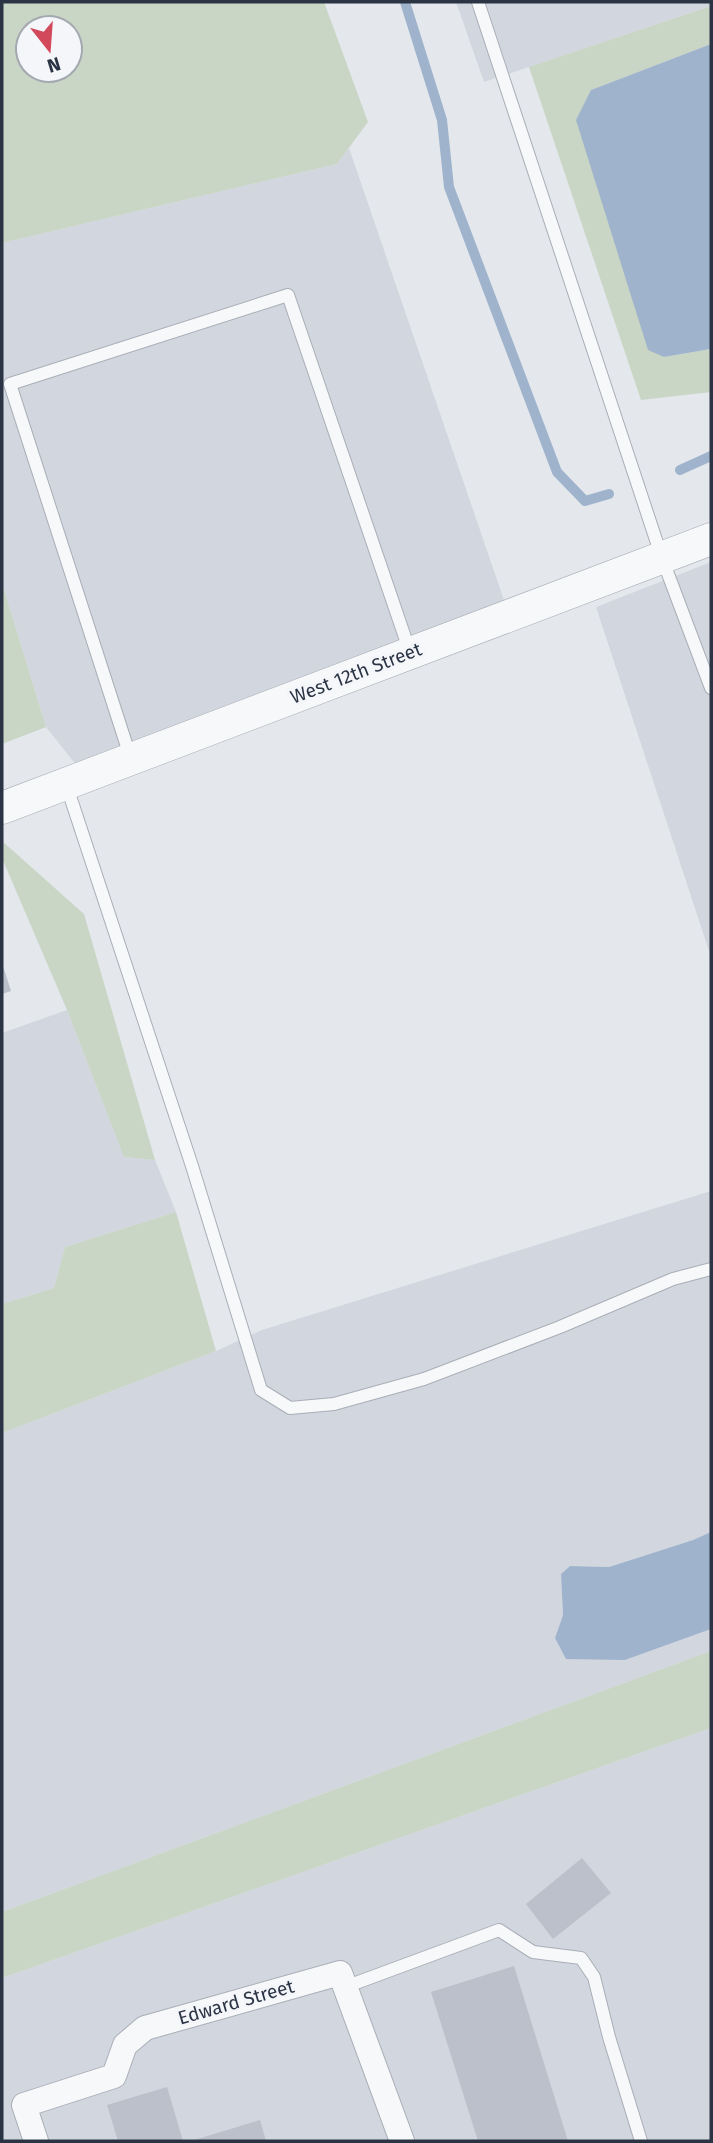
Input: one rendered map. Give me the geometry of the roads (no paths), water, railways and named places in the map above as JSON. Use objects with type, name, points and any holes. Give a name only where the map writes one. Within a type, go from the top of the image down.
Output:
[{"type":"street","name":"West 12th Street","points":[[2,808],[711,539]]},
{"type":"street","name":"Edward Street","points":[[36,2141],[24,2105],[114,2076],[125,2045],[145,2028],[340,1973],[345,1987]]},
{"type":"street","points":[[345,1987],[402,2141]]},
{"type":"lane","points":[[478,2],[662,558],[711,688]]},
{"type":"lane","points":[[131,759],[10,384],[288,295],[410,652]]},
{"type":"lane","points":[[66,784],[192,1166],[261,1390],[290,1408],[334,1404],[424,1379],[560,1327],[673,1279],[711,1269]]},
{"type":"lane","points":[[345,1987],[499,1930],[533,1952],[580,1958],[594,1977],[609,2037],[641,2141]]},
{"type":"water","points":[[711,44],[711,349],[664,357],[648,350],[576,120],[591,90]]},
{"type":"water","points":[[711,1532],[711,1629],[625,1660],[566,1659],[555,1638],[563,1615],[561,1574],[570,1566],[609,1567]]},
{"type":"waterway","points":[[405,2],[442,120],[449,187],[557,472],[585,501],[609,494]]},
{"type":"waterway","points":[[680,470],[711,456]]}]
